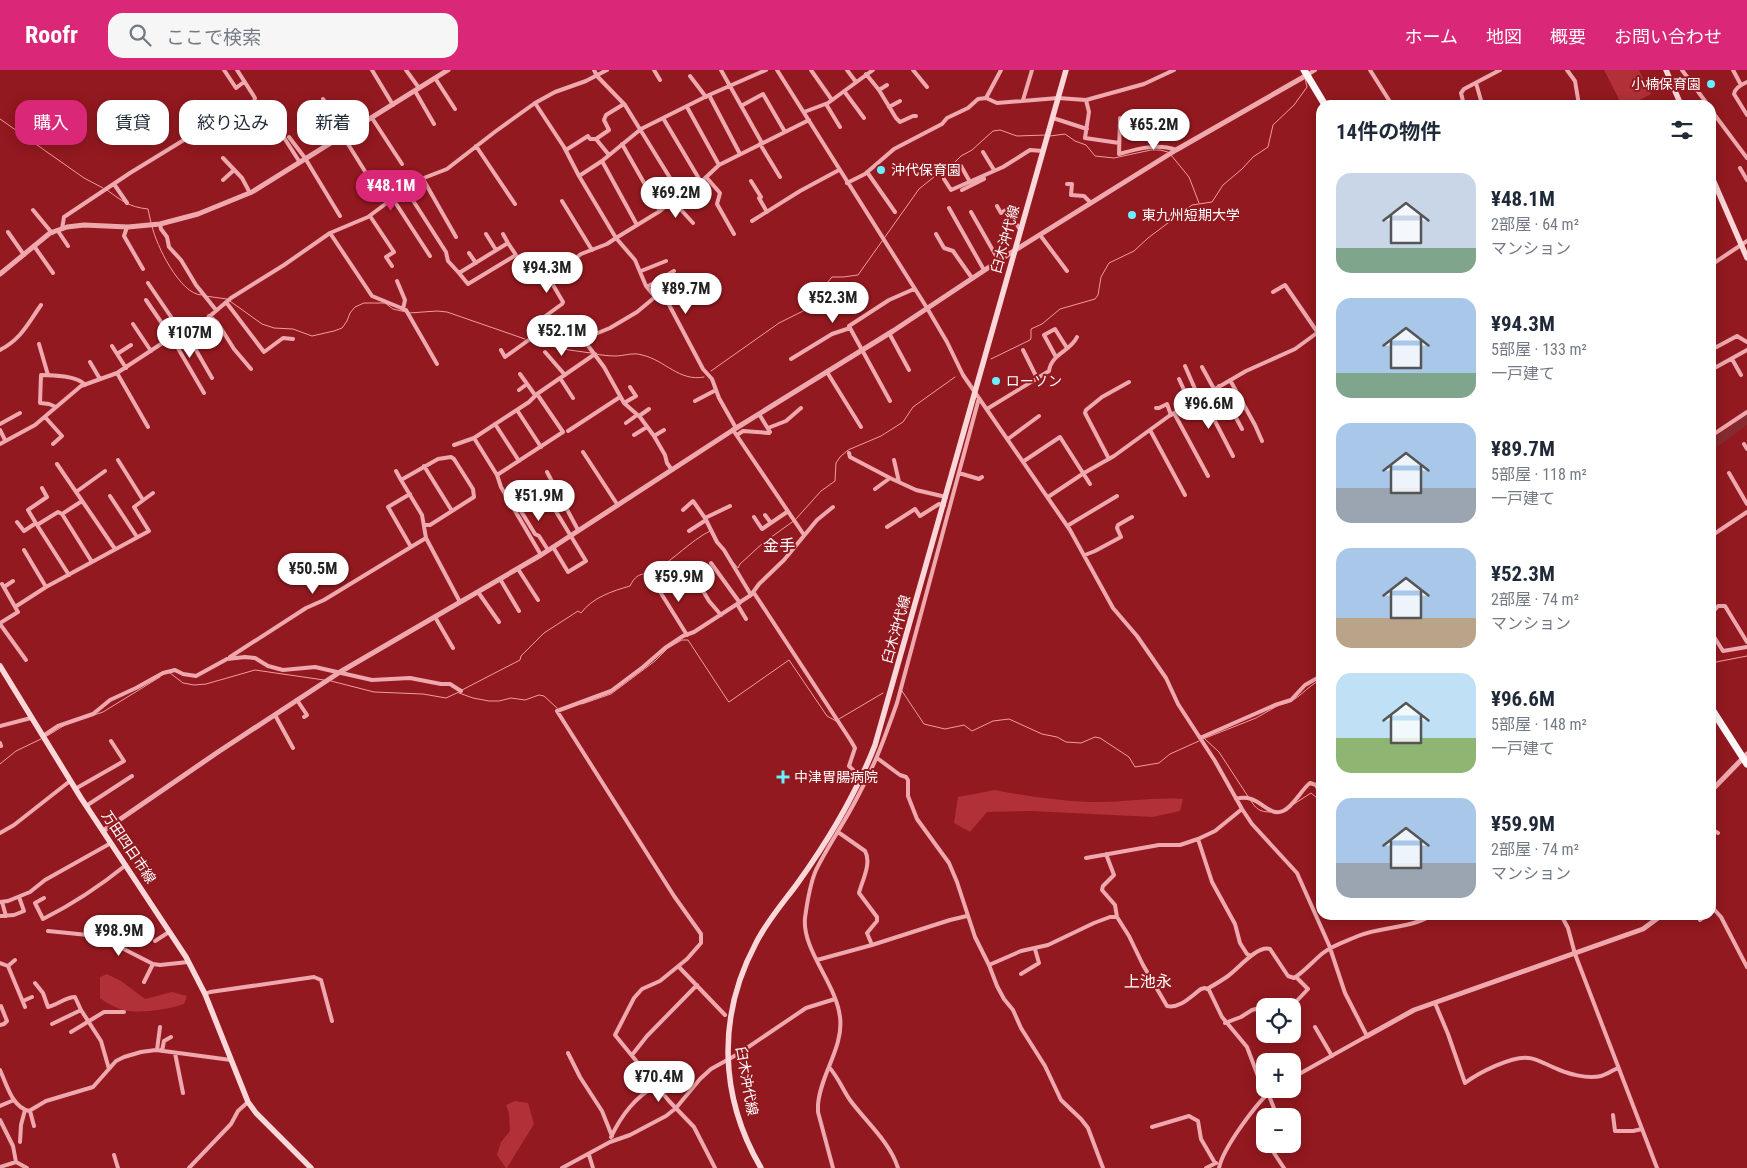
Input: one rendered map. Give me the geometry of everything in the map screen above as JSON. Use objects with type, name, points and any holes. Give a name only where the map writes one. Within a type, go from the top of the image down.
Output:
[{"type":"highway","points":[[1305,72],[1322,100]]},
{"type":"highway","points":[[1716,715],[1746,758]]},
{"type":"main road","name":"臼木沖代線","points":[[761,1168],[748,1142],[736,1110],[728,1059],[730,1015],[742,974],[753,949],[766,926],[798,884],[825,842],[857,787],[875,745],[1066,70]]},
{"type":"main road","points":[[1666,70],[1678,100]]},
{"type":"main road","points":[[1716,185],[1744,243],[1747,258]]},
{"type":"main road","name":"万田四日市線","points":[[0,666],[75,789],[188,962],[205,994],[248,1102],[256,1113],[311,1168]]},
{"type":"street","points":[[224,70],[236,88],[244,82]]},
{"type":"street","points":[[57,231],[64,217],[114,184],[192,135],[204,139],[254,102],[254,98],[237,70]]},
{"type":"street","points":[[372,70],[393,105]]},
{"type":"street","points":[[406,70],[434,124]]},
{"type":"street","points":[[369,120],[448,70]]},
{"type":"street","points":[[594,70],[597,76],[624,104],[680,194]]},
{"type":"street","points":[[0,444],[35,425],[81,386],[117,373],[172,338],[203,322],[231,298],[284,265],[330,233],[370,216],[413,183],[448,169],[535,103],[555,92],[597,76],[607,70]]},
{"type":"street","points":[[654,70],[660,80]]},
{"type":"street","points":[[721,70],[780,177]]},
{"type":"street","points":[[579,176],[609,156],[641,129],[707,96],[766,70]]},
{"type":"street","points":[[777,70],[927,308],[947,342],[963,375],[1067,526],[1085,555],[1113,608],[1137,636],[1166,678],[1178,704],[1242,809],[1252,824],[1297,873],[1316,916]]},
{"type":"street","points":[[811,70],[832,100]]},
{"type":"street","points":[[847,70],[856,82]]},
{"type":"street","points":[[804,112],[826,104],[873,70]]},
{"type":"street","points":[[914,70],[927,87]]},
{"type":"street","points":[[986,98],[1001,70]]},
{"type":"street","points":[[1023,100],[1032,70]]},
{"type":"street","points":[[847,183],[867,172],[894,149],[942,124],[947,118],[968,108],[978,99],[986,98],[998,103],[1023,100],[1041,101],[1058,98],[1086,100],[1144,84],[1174,70]]},
{"type":"street","points":[[103,831],[218,752],[340,672],[541,555],[617,504],[863,350],[1091,202],[1305,72],[1315,70]]},
{"type":"street","points":[[1370,70],[1389,100]]},
{"type":"street","points":[[1463,100],[1461,93],[1464,89],[1500,70]]},
{"type":"street","points":[[1567,70],[1575,81],[1578,100]]},
{"type":"street","points":[[1682,70],[1704,100]]},
{"type":"street","points":[[1733,70],[1741,85]]},
{"type":"street","points":[[866,74],[900,122],[916,116]]},
{"type":"street","points":[[690,76],[707,96],[740,154]]},
{"type":"street","points":[[435,78],[455,110]]},
{"type":"street","points":[[915,84],[920,80]]},
{"type":"street","points":[[1747,82],[1741,85],[1734,94],[1747,114]]},
{"type":"street","points":[[1476,83],[1481,100]]},
{"type":"street","points":[[879,90],[888,85]]},
{"type":"street","points":[[844,91],[864,118]]},
{"type":"street","points":[[742,106],[763,94],[785,132]]},
{"type":"street","points":[[1086,100],[1089,112],[1085,138],[1119,143]]},
{"type":"street","points":[[889,107],[900,101]]},
{"type":"street","points":[[535,103],[566,150],[579,176],[616,238],[635,260],[647,287],[655,297]]},
{"type":"street","points":[[566,150],[588,136],[590,139],[596,139],[609,130],[604,120],[606,115],[624,104]]},
{"type":"street","points":[[826,104],[840,127]]},
{"type":"street","points":[[687,106],[719,165]]},
{"type":"street","points":[[1152,147],[1152,121],[1164,114]]},
{"type":"street","points":[[1716,117],[1747,158]]},
{"type":"street","points":[[372,118],[402,164]]},
{"type":"street","points":[[663,118],[701,182]]},
{"type":"street","points":[[1053,118],[1086,129]]},
{"type":"street","points":[[1120,118],[1119,154],[1166,146],[1176,150]]},
{"type":"street","points":[[501,350],[506,359],[537,334],[537,325],[540,320],[562,304],[546,273],[547,270],[571,262],[581,254],[607,244],[660,211],[680,194],[701,182],[719,165],[809,120]]},
{"type":"street","points":[[289,137],[340,216]]},
{"type":"street","points":[[287,139],[302,159]]},
{"type":"street","points":[[596,139],[609,156]]},
{"type":"street","points":[[622,144],[660,211]]},
{"type":"street","points":[[0,274],[34,246],[57,231],[84,225],[159,225],[198,214],[250,193],[326,145]]},
{"type":"street","points":[[351,145],[376,189]]},
{"type":"street","points":[[476,146],[515,204]]},
{"type":"street","points":[[944,179],[951,190],[1003,167],[1030,150],[1043,151]]},
{"type":"street","points":[[983,152],[994,170]]},
{"type":"street","points":[[223,158],[242,178],[250,193]]},
{"type":"street","points":[[602,161],[637,225]]},
{"type":"street","points":[[961,166],[970,182]]},
{"type":"street","points":[[1740,168],[1747,180]]},
{"type":"street","points":[[222,180],[234,170]]},
{"type":"street","points":[[752,220],[839,170]]},
{"type":"street","points":[[867,172],[895,212]]},
{"type":"street","points":[[407,173],[413,183]]},
{"type":"street","points":[[962,190],[984,179],[983,176]]},
{"type":"street","points":[[706,177],[720,193],[717,204],[734,234]]},
{"type":"street","points":[[423,179],[456,237]]},
{"type":"street","points":[[751,181],[761,197],[759,198],[767,212]]},
{"type":"street","points":[[114,184],[127,203]]},
{"type":"street","points":[[1067,184],[1072,184],[1071,195],[1084,196],[1091,202]]},
{"type":"street","points":[[405,188],[446,252],[448,261],[468,284],[521,252]]},
{"type":"street","points":[[393,199],[430,256]]},
{"type":"street","points":[[673,200],[694,223]]},
{"type":"street","points":[[562,201],[592,250]]},
{"type":"street","points":[[997,206],[1001,212],[1008,211],[1021,231]]},
{"type":"street","points":[[949,208],[984,270]]},
{"type":"street","points":[[33,210],[57,231],[68,246]]},
{"type":"street","points":[[971,212],[999,261]]},
{"type":"street","points":[[370,216],[394,252],[386,257],[392,266]]},
{"type":"street","points":[[159,225],[167,237],[169,247],[181,260],[196,285],[216,310]]},
{"type":"street","points":[[127,226],[124,236],[143,269]]},
{"type":"street","points":[[8,232],[24,255]]},
{"type":"street","points":[[330,233],[372,296],[406,310],[437,364]]},
{"type":"street","points":[[486,234],[496,250]]},
{"type":"street","points":[[503,234],[516,255]]},
{"type":"street","points":[[936,234],[944,248],[953,251],[972,278]]},
{"type":"street","points":[[1040,235],[1067,271]]},
{"type":"street","points":[[459,273],[508,243]]},
{"type":"street","points":[[1716,262],[1744,243]]},
{"type":"street","points":[[34,246],[53,273]]},
{"type":"street","points":[[469,252],[476,263]]},
{"type":"street","points":[[641,271],[666,261]]},
{"type":"street","points":[[647,287],[674,271]]},
{"type":"street","points":[[397,281],[405,300],[403,309]]},
{"type":"street","points":[[148,283],[184,332],[212,378]]},
{"type":"street","points":[[1273,292],[1285,285],[1316,326]]},
{"type":"street","points":[[791,359],[832,334],[850,328],[849,326],[889,300],[914,289]]},
{"type":"street","points":[[672,470],[654,436],[638,415],[624,403],[604,367],[586,343],[588,337],[610,328],[637,312],[655,297],[664,296],[703,369],[712,378],[719,398],[737,435],[804,535]]},
{"type":"street","points":[[146,300],[172,338],[204,393]]},
{"type":"street","points":[[226,302],[264,352],[283,338],[293,339]]},
{"type":"street","points":[[0,350],[20,337],[40,305]]},
{"type":"street","points":[[209,316],[217,322],[234,349],[251,369]]},
{"type":"street","points":[[133,324],[151,351]]},
{"type":"street","points":[[850,328],[890,401]]},
{"type":"street","points":[[1056,357],[1044,336],[1055,329],[1067,348]]},
{"type":"street","points":[[889,333],[909,370]]},
{"type":"street","points":[[1048,497],[1109,459],[1190,403],[1246,371],[1295,349],[1316,334]]},
{"type":"street","points":[[1716,347],[1736,336],[1747,342]]},
{"type":"street","points":[[987,409],[1049,371],[1056,357],[1076,341],[1077,337]]},
{"type":"street","points":[[39,344],[48,375]]},
{"type":"street","points":[[117,354],[131,345]]},
{"type":"street","points":[[112,346],[126,368]]},
{"type":"street","points":[[1023,350],[1037,378]]},
{"type":"street","points":[[1716,367],[1747,350]]},
{"type":"street","points":[[545,352],[565,374]]},
{"type":"street","points":[[454,445],[474,438],[517,410],[536,394],[595,354]]},
{"type":"street","points":[[1732,359],[1741,375]]},
{"type":"street","points":[[90,362],[100,379]]},
{"type":"street","points":[[1185,366],[1233,456]]},
{"type":"street","points":[[1202,367],[1214,389]]},
{"type":"street","points":[[827,372],[860,427]]},
{"type":"street","points":[[117,373],[148,428]]},
{"type":"street","points":[[497,475],[563,432],[520,374]]},
{"type":"street","points":[[56,408],[49,404],[40,403],[41,375],[82,381],[85,385]]},
{"type":"street","points":[[560,378],[573,398]]},
{"type":"street","points":[[1179,379],[1190,403]]},
{"type":"street","points":[[1230,380],[1255,425],[1262,442]]},
{"type":"street","points":[[1109,459],[1085,413],[1102,397],[1129,382]]},
{"type":"street","points":[[519,390],[527,384]]},
{"type":"street","points":[[624,403],[636,396],[630,386]]},
{"type":"street","points":[[1219,386],[1242,429]]},
{"type":"street","points":[[695,401],[716,390]]},
{"type":"street","points":[[568,431],[620,397]]},
{"type":"street","points":[[833,1168],[818,1108],[820,1094],[840,1027],[840,1012],[828,980],[809,944],[806,932],[806,912],[816,870],[877,758],[898,698],[980,398]]},
{"type":"street","points":[[1156,408],[1167,404],[1208,476]]},
{"type":"street","points":[[768,428],[786,421],[802,408]]},
{"type":"street","points":[[626,423],[649,409]]},
{"type":"street","points":[[517,410],[541,446]]},
{"type":"street","points":[[1716,433],[1747,412]]},
{"type":"street","points":[[0,424],[20,413]]},
{"type":"street","points":[[737,435],[743,431],[769,433],[759,414]]},
{"type":"street","points":[[1008,439],[1039,416]]},
{"type":"street","points":[[44,417],[62,436],[53,444]]},
{"type":"street","points":[[495,424],[519,461]]},
{"type":"street","points":[[634,435],[647,427]]},
{"type":"street","points":[[0,430],[5,440]]},
{"type":"street","points":[[654,436],[664,430]]},
{"type":"street","points":[[1150,430],[1185,495]]},
{"type":"street","points":[[1024,461],[1060,437],[1090,484]]},
{"type":"street","points":[[474,438],[497,475],[501,487],[541,555]]},
{"type":"street","points":[[1744,444],[1747,449]]},
{"type":"street","points":[[583,452],[617,504]]},
{"type":"street","points":[[849,454],[850,457],[916,490],[946,497]]},
{"type":"street","points":[[401,480],[438,459],[451,457],[473,489],[474,497],[430,525],[424,525]]},
{"type":"street","points":[[118,460],[143,500]]},
{"type":"street","points":[[894,460],[899,482]]},
{"type":"street","points":[[57,464],[115,549]]},
{"type":"street","points":[[424,466],[452,510]]},
{"type":"street","points":[[76,492],[105,471]]},
{"type":"street","points":[[396,471],[422,515],[426,538],[460,602]]},
{"type":"street","points":[[547,472],[578,530]]},
{"type":"street","points":[[959,473],[978,479],[982,477]]},
{"type":"street","points":[[1729,473],[1747,504]]},
{"type":"street","points":[[875,489],[890,478]]},
{"type":"street","points":[[42,488],[47,497],[28,510],[69,575]]},
{"type":"street","points":[[15,607],[46,587],[149,530],[134,507],[153,493]]},
{"type":"street","points":[[410,494],[388,507],[411,547]]},
{"type":"street","points":[[110,496],[137,537]]},
{"type":"street","points":[[1067,526],[1117,496]]},
{"type":"street","points":[[516,503],[535,534],[539,536],[568,572],[586,561],[549,500]]},
{"type":"street","points":[[62,514],[82,501]]},
{"type":"street","points":[[683,510],[693,501],[706,519],[717,542],[852,741],[855,748],[849,766],[853,770]]},
{"type":"street","points":[[887,527],[915,509],[920,516],[940,504],[944,505]]},
{"type":"street","points":[[689,531],[730,506]]},
{"type":"street","points":[[715,1168],[694,1127],[615,1035],[634,998],[642,989],[660,981],[679,967],[698,948],[701,942],[701,934],[674,896],[556,711],[611,691],[665,648],[694,632],[753,594],[759,584],[784,560],[817,520],[833,507]]},
{"type":"street","points":[[18,522],[24,531],[58,512],[62,514],[92,562]]},
{"type":"street","points":[[754,517],[762,529],[787,512]]},
{"type":"street","points":[[1716,533],[1747,512]]},
{"type":"street","points":[[765,515],[771,523]]},
{"type":"street","points":[[1085,555],[1121,536],[1117,528],[1118,525],[1132,517]]},
{"type":"street","points":[[43,736],[58,726],[93,714],[110,700],[163,673],[175,670],[183,674],[196,676],[306,608],[324,600],[426,538]]},
{"type":"street","points":[[24,550],[46,587]]},
{"type":"street","points":[[711,563],[746,619]]},
{"type":"street","points":[[688,566],[709,601],[721,615]]},
{"type":"street","points":[[518,569],[538,600]]},
{"type":"street","points":[[500,579],[519,611]]},
{"type":"street","points":[[13,581],[3,585],[18,612],[0,623],[26,660]]},
{"type":"street","points":[[654,582],[687,635]]},
{"type":"street","points":[[478,592],[499,622]]},
{"type":"street","points":[[1716,608],[1718,606],[1725,606],[1747,642]]},
{"type":"street","points":[[435,617],[453,648]]},
{"type":"street","points":[[1716,640],[1723,652],[1747,647]]},
{"type":"street","points":[[226,659],[255,658],[268,666],[283,670],[314,667],[372,680],[410,678],[433,683],[450,684],[461,691]]},
{"type":"street","points":[[1200,738],[1275,705],[1291,700],[1305,685],[1316,679]]},
{"type":"street","points":[[297,700],[307,715],[304,718]]},
{"type":"street","points":[[274,715],[293,748]]},
{"type":"street","points":[[0,726],[31,718]]},
{"type":"street","points":[[75,789],[124,761],[110,741]]},
{"type":"street","points":[[877,758],[908,780],[908,796],[918,820],[949,863],[975,937],[1000,991],[1046,1066],[1061,1100],[1088,1128],[1103,1168]]},
{"type":"street","points":[[1716,786],[1746,758]]},
{"type":"street","points":[[86,806],[132,776]]},
{"type":"street","points":[[0,833],[14,825],[70,781]]},
{"type":"street","points":[[1236,799],[1248,797],[1270,810],[1279,812],[1286,808],[1310,783],[1316,785]]},
{"type":"street","points":[[1086,858],[1159,845],[1180,844],[1198,839],[1215,831],[1242,809]]},
{"type":"street","points":[[838,832],[867,855],[864,877],[859,893],[877,917],[877,921],[867,933],[872,945]]},
{"type":"street","points":[[1198,839],[1212,882],[1235,924],[1240,943],[1247,954],[1251,956]]},
{"type":"street","points":[[6,916],[1,902],[30,892],[45,880],[111,843]]},
{"type":"street","points":[[1106,854],[1114,874],[1103,886],[1102,890],[1116,908],[1117,917],[1166,1006],[1172,1007],[1180,1004],[1201,989],[1207,989],[1228,976],[1251,956],[1268,948],[1288,976],[1292,978],[1296,977],[1330,948],[1360,935],[1412,924],[1421,920]]},
{"type":"street","points":[[44,898],[35,903],[42,918],[85,896],[126,865]]},
{"type":"street","points":[[0,916],[14,916],[24,911],[19,897]]},
{"type":"street","points":[[1716,912],[1722,917],[1747,968]]},
{"type":"street","points":[[817,960],[967,916]]},
{"type":"street","points":[[989,965],[1021,951],[1052,944],[1094,922],[1117,917]]},
{"type":"street","points":[[1318,920],[1330,948],[1345,993],[1367,1036]]},
{"type":"street","points":[[1564,920],[1657,1168]]},
{"type":"street","points":[[1301,1073],[1404,1015],[1643,929],[1655,920]]},
{"type":"street","points":[[88,935],[89,930],[99,924]]},
{"type":"street","points":[[48,931],[88,935],[112,943],[153,964],[188,962]]},
{"type":"street","points":[[155,941],[170,932]]},
{"type":"street","points":[[1021,974],[1039,963],[1035,949]]},
{"type":"street","points":[[8,966],[15,960]]},
{"type":"street","points":[[0,963],[8,966],[25,1007]]},
{"type":"street","points":[[144,982],[153,964]]},
{"type":"street","points":[[679,967],[725,1015]]},
{"type":"street","points":[[1296,977],[1308,988],[1299,998]]},
{"type":"street","points":[[205,994],[314,978],[321,980],[332,1021]]},
{"type":"street","points":[[35,983],[43,994],[48,1007],[75,997],[80,1010],[101,1041],[109,1069]]},
{"type":"street","points":[[632,1055],[647,1036],[697,985]]},
{"type":"street","points":[[1207,989],[1225,1023],[1246,1047],[1256,1072]]},
{"type":"street","points":[[22,1001],[32,997]]},
{"type":"street","points":[[562,1168],[610,1142],[630,1135],[666,1116],[676,1108],[703,1075],[806,1008],[835,999]]},
{"type":"street","points":[[1435,1003],[1466,1083],[1476,1075],[1492,1069],[1495,1065],[1522,1058],[1529,1058],[1558,1070],[1587,1077],[1602,1076],[1618,1068]]},
{"type":"street","points":[[0,1025],[7,1021],[1,1006]]},
{"type":"street","points":[[1225,1023],[1256,1009]]},
{"type":"street","points":[[52,1024],[80,1010]]},
{"type":"street","points":[[71,1032],[104,1012],[124,1012]]},
{"type":"street","points":[[160,1027],[160,1051]]},
{"type":"street","points":[[1315,1028],[1332,1056]]},
{"type":"street","points":[[160,1051],[164,1040],[171,1037]]},
{"type":"street","points":[[0,1070],[14,1100],[20,1108],[30,1111],[46,1101],[93,1087],[116,1061],[124,1057],[160,1051],[231,1060]]},
{"type":"street","points":[[175,1053],[183,1093]]},
{"type":"street","points":[[568,1053],[580,1077],[602,1111],[612,1136]]},
{"type":"street","points":[[829,1067],[851,1102],[867,1120],[892,1155],[898,1168]]},
{"type":"street","points":[[610,1142],[621,1119],[631,1106],[642,1094],[656,1085]]},
{"type":"street","points":[[1206,1168],[1220,1160],[1250,1114],[1264,1098]]},
{"type":"street","points":[[0,1106],[14,1100]]},
{"type":"street","points":[[189,1168],[231,1124],[238,1111],[248,1102]]},
{"type":"street","points":[[20,1142],[21,1125],[25,1110]]},
{"type":"street","points":[[30,1111],[34,1126]]},
{"type":"street","points":[[1613,1115],[1615,1131],[1642,1129]]},
{"type":"street","points":[[1152,1128],[1189,1116],[1193,1117],[1198,1121],[1201,1139],[1215,1163]]},
{"type":"street","points":[[0,1120],[13,1146],[16,1162]]},
{"type":"street","points":[[1274,1153],[1284,1168]]},
{"type":"street","points":[[114,1155],[118,1168]]},
{"type":"street","points":[[589,1155],[593,1168]]},
{"type":"street","points":[[1219,1168],[1220,1160]]},
{"type":"street","points":[[0,1166],[16,1162],[26,1168]]},
{"type":"shaded area","points":[[1604,70],[1639,70],[1651,94],[1640,100],[1619,100]]},
{"type":"shaded area","points":[[995,790],[1042,798],[1078,801],[1183,799],[1180,811],[1153,817],[1031,811],[987,812],[970,832],[954,823],[958,797]]},
{"type":"shaded area","points":[[107,974],[121,981],[145,999],[172,992],[187,996],[184,1004],[164,1009],[129,1011],[121,1009],[100,998],[100,977]]},
{"type":"shaded area","points":[[515,1101],[528,1103],[534,1124],[506,1168],[497,1155],[501,1142],[510,1131],[509,1113],[506,1105]]},
{"type":"waterway","points":[[991,359],[1030,340],[1031,329],[1042,324],[1060,309],[1095,299],[1098,295],[1101,277],[1109,263],[1134,251],[1192,205],[1212,202],[1223,185],[1253,157],[1268,147],[1273,125],[1294,105],[1307,87],[1305,78]]},
{"type":"waterway","points":[[0,119],[84,178],[103,188]]},
{"type":"waterway","points":[[711,371],[779,323],[821,302],[827,283],[832,277],[858,275],[919,189],[940,172],[950,167],[961,156],[972,150],[993,131],[1000,130],[1017,136],[1046,135]]},
{"type":"waterway","points":[[1050,136],[1065,134],[1075,141],[1086,145],[1095,156],[1114,158],[1151,150],[1168,152]]},
{"type":"waterway","points":[[1171,155],[1189,177],[1199,203]]},
{"type":"waterway","points":[[107,190],[126,203],[148,209],[151,223]]},
{"type":"waterway","points":[[152,226],[158,245],[177,278],[193,293],[201,295]]},
{"type":"waterway","points":[[205,296],[227,299],[262,324],[274,328],[293,329],[312,336],[342,328],[355,307],[364,303],[385,303],[393,309],[406,312]]},
{"type":"waterway","points":[[409,313],[447,312],[525,339]]},
{"type":"waterway","points":[[529,341],[591,353]]},
{"type":"waterway","points":[[595,354],[607,356],[639,354],[658,361],[679,374],[695,378],[704,377]]},
{"type":"waterway","points":[[733,562],[738,568],[763,543],[795,520],[821,491],[835,481],[836,463],[848,450],[881,436],[903,422],[913,407],[955,377]]},
{"type":"waterway","points":[[1716,442],[1747,419]]},
{"type":"waterway","points":[[462,690],[520,660],[521,656],[544,633],[578,611],[581,613],[597,599],[630,586],[638,576],[662,566],[710,531]]},
{"type":"waterway","points":[[582,704],[611,694],[655,661],[668,648],[682,640],[688,640],[729,702],[789,660],[827,716],[836,721]]},
{"type":"waterway","points":[[1716,662],[1747,656]]},
{"type":"waterway","points":[[170,673],[183,683],[194,685],[206,684],[255,670],[324,680]]},
{"type":"waterway","points":[[94,715],[103,712],[160,677]]},
{"type":"waterway","points":[[331,681],[374,692],[423,694],[446,698],[459,692]]},
{"type":"waterway","points":[[1283,704],[1294,700],[1316,683]]},
{"type":"waterway","points":[[902,691],[924,724],[945,729],[964,725],[972,731],[993,721],[1009,719],[1042,734],[1057,737],[1066,742],[1081,743],[1095,737],[1100,738],[1129,757],[1135,767],[1159,763],[1170,754],[1199,741]]},
{"type":"waterway","points":[[459,693],[489,701],[511,698],[525,700],[539,695],[544,696],[557,708]]},
{"type":"waterway","points":[[839,719],[883,693]]},
{"type":"waterway","points":[[1203,739],[1256,718],[1279,705]]},
{"type":"waterway","points":[[47,736],[65,725]]},
{"type":"waterway","points":[[0,764],[16,751],[41,739]]},
{"type":"waterway","points":[[1205,739],[1219,752],[1249,798]]},
{"type":"waterway","points":[[1294,804],[1311,793],[1316,797]]},
{"type":"waterway","points":[[1251,801],[1259,810],[1270,812]]},
{"type":"place","name":"小楠保育園","points":[[1711,84]]},
{"type":"place","name":"沖代保育園","points":[[881,170]]},
{"type":"place","name":"東九州短期大学","points":[[1132,215]]},
{"type":"place","name":"ローソン","points":[[996,381]]},
{"type":"place","name":"中津胃腸病院","points":[[783,777]]},
{"type":"district","name":"金手","points":[[779,545]]},
{"type":"district","name":"上池永","points":[[1148,981]]}]
